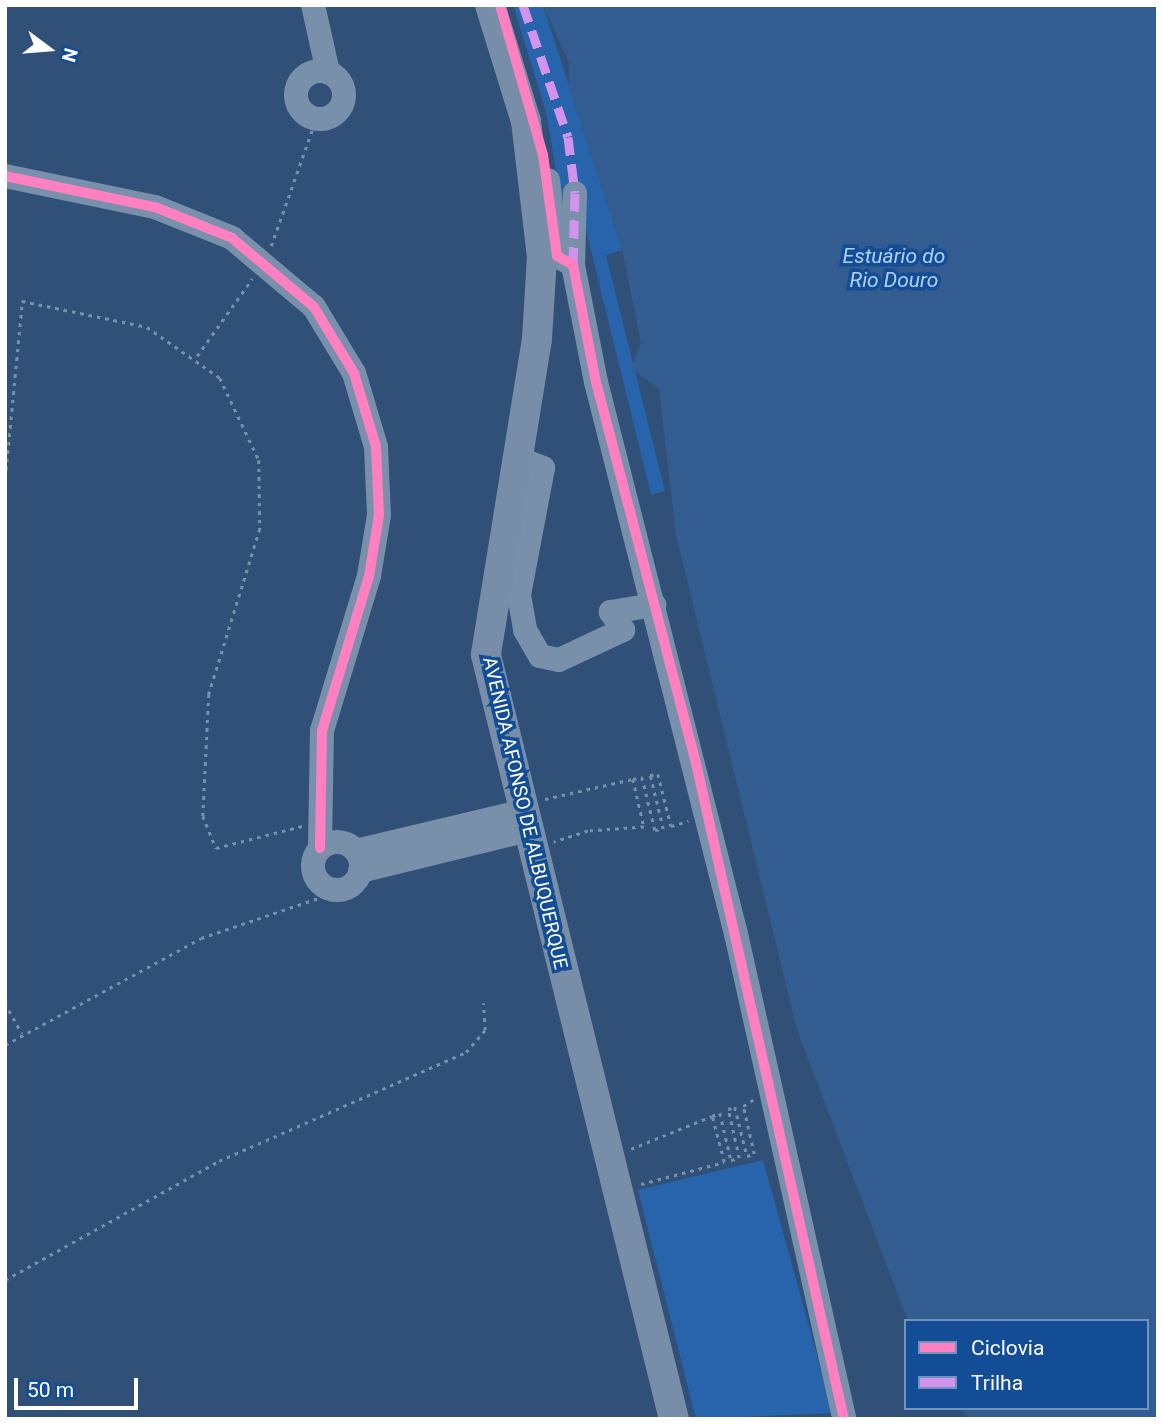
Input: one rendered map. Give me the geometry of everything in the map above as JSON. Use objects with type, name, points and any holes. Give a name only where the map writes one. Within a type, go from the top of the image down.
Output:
[{"type":"main road","name":"AVENIDA AFONSO DE ALBUQUERQUE","points":[[489,5],[526,121],[540,198],[537,339],[485,642],[531,823],[607,1158],[674,1419]]},
{"type":"street","points":[[313,5],[328,72]]},
{"type":"street","points":[[312,72],[328,72],[341,82],[344,97],[332,116],[316,119],[298,105],[297,89],[312,72]]},
{"type":"street","points":[[5,176],[183,215],[265,261],[332,332],[359,387],[376,447],[379,515],[372,564],[320,744],[325,820],[345,853],[342,890],[326,888],[315,878],[313,862],[345,853],[531,823]]},
{"type":"street","points":[[548,180],[557,256],[573,265]]},
{"type":"street","points":[[575,193],[573,265],[772,1091],[844,1419]]},
{"type":"street","points":[[517,458],[543,468],[519,595],[525,631],[540,656],[559,660],[623,630],[611,612],[654,606]]},
{"type":"path","points":[[197,356],[265,261],[316,119]]},
{"type":"path","points":[[5,479],[22,301],[147,327],[197,356],[236,405],[259,460],[262,487],[247,582],[209,694],[204,816],[216,848],[325,820]]},
{"type":"path","points":[[531,823],[642,777],[655,831],[663,829],[650,775],[658,774],[671,826],[707,815]]},
{"type":"path","points":[[531,823],[588,831],[644,827],[633,779]]},
{"type":"path","points":[[5,1045],[201,938],[342,890]]},
{"type":"path","points":[[5,1003],[23,1036]]},
{"type":"path","points":[[5,1280],[219,1161],[466,1052],[485,1030],[483,1003]]},
{"type":"path","points":[[607,1158],[720,1113],[731,1160],[739,1158],[728,1110],[735,1107],[747,1156],[754,1154],[743,1105],[772,1091]]},
{"type":"path","points":[[616,1191],[724,1161],[712,1116]]},
{"type":"shaded area","points":[[513,5],[543,5],[622,250],[606,255],[665,491],[651,495],[577,193],[561,199],[546,112]]},
{"type":"shaded area","points":[[763,1160],[833,1413],[696,1419],[638,1190]]},
{"type":"water","name":"Estuário do Rio Douro","points":[[543,5],[1158,5],[1158,1419],[970,1419],[962,1410],[1149,1410],[1149,1319],[907,1319],[797,1030],[676,535],[659,389],[631,368],[641,343],[622,250],[569,86],[569,63]]},
{"type":"marked path","points":[[523,5],[568,137],[575,193],[573,265]]},
{"type":"cycle path","points":[[500,5],[543,155],[557,256],[573,265],[596,382],[695,759],[844,1419]]},
{"type":"cycle path","points":[[5,176],[155,207],[232,238],[314,307],[354,373],[376,447],[379,515],[369,576],[322,731],[320,848]]}]
